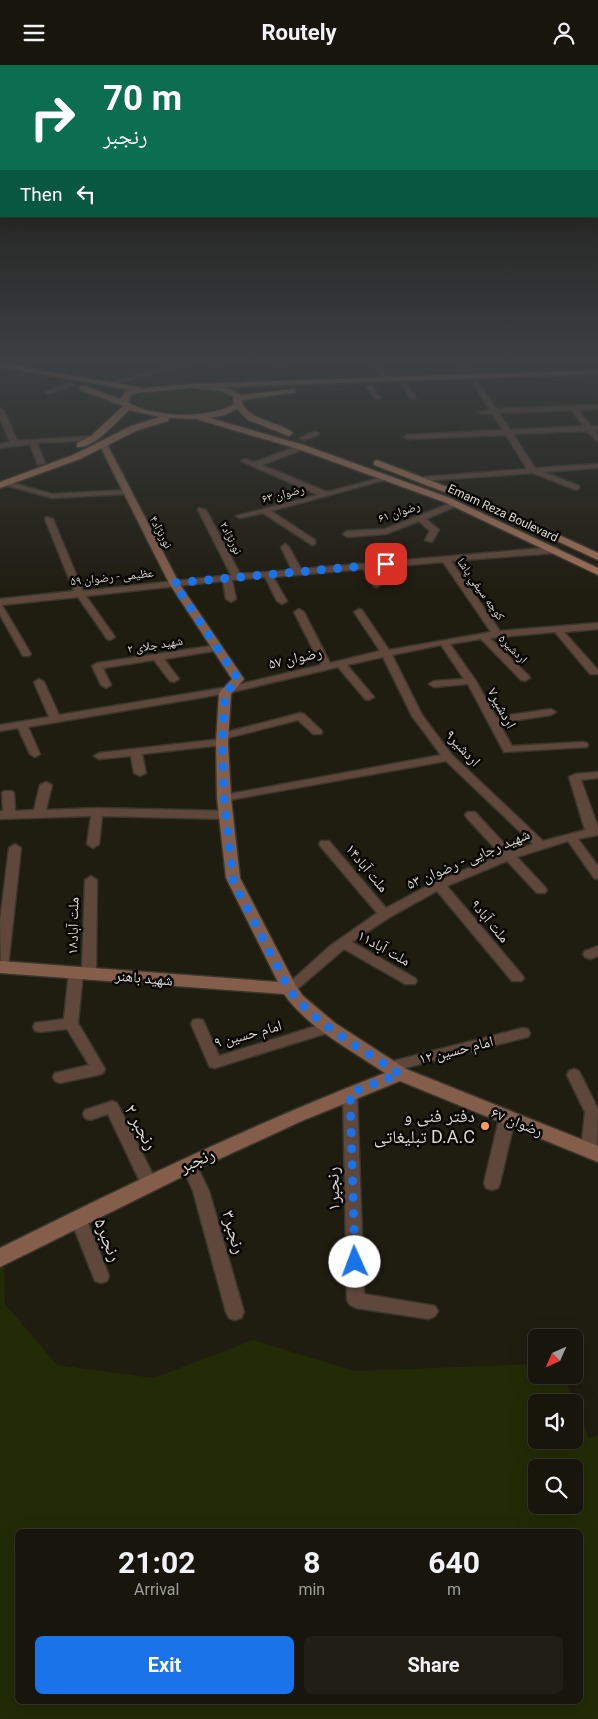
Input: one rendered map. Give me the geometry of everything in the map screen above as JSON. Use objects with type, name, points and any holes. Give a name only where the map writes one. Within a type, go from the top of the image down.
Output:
[{"type":"main road","points":[[3,483],[89,440]]},
{"type":"main road","points":[[3,483],[55,466],[110,440]]},
{"type":"main road","points":[[294,440],[302,442]]},
{"type":"main road","name":"Emam Reza Boulevard","points":[[295,440],[341,450]]},
{"type":"main road","name":"Emam Reza Boulevard","points":[[298,440],[457,505],[598,572]]},
{"type":"main road","name":"Emam Reza Boulevard","points":[[368,460],[424,479],[526,522],[598,557]]},
{"type":"street","points":[[12,440],[14,444]]},
{"type":"street","points":[[0,446],[50,440]]},
{"type":"street","points":[[254,465],[305,440]]},
{"type":"street","points":[[513,440],[532,470],[576,488]]},
{"type":"street","points":[[33,441],[41,463]]},
{"type":"street","name":"نورنژاد۴","points":[[103,444],[126,493],[174,583],[238,679],[228,690]]},
{"type":"street","points":[[245,461],[326,495]]},
{"type":"street","points":[[424,479],[598,466]]},
{"type":"street","name":"رضوان ۶۳","points":[[240,516],[388,478]]},
{"type":"street","points":[[3,483],[52,496],[126,493]]},
{"type":"street","name":"رضوان ۶۱","points":[[347,533],[386,531],[457,505]]},
{"type":"street","name":"نورنژاد۲","points":[[202,510],[232,578],[231,599]]},
{"type":"street","points":[[264,511],[312,542]]},
{"type":"street","points":[[420,518],[435,530],[429,540]]},
{"type":"street","points":[[49,519],[79,592],[110,637]]},
{"type":"street","points":[[285,547],[298,572]]},
{"type":"street","name":"عظیمی - رضوان ۵۹","points":[[0,602],[174,583],[555,551]]},
{"type":"street","name":"كوچه سيفي پاشا","points":[[444,559],[497,634]]},
{"type":"street","points":[[366,566],[377,584]]},
{"type":"street","points":[[268,575],[282,601]]},
{"type":"street","points":[[0,607],[26,654]]},
{"type":"street","points":[[299,611],[326,667]]},
{"type":"street","name":"اردشیر۹","points":[[358,612],[386,653],[417,716],[448,757],[542,846]]},
{"type":"street","name":"رضوان ۵۷","points":[[0,728],[228,690],[386,653],[444,642],[497,634],[598,627]]},
{"type":"street","points":[[558,630],[594,672]]},
{"type":"street","name":"اردشیر۵","points":[[485,637],[525,677]]},
{"type":"street","name":"اردشیر۷","points":[[444,642],[471,681],[508,750],[583,745]]},
{"type":"street","name":"شهید جلای ۲","points":[[106,685],[97,666],[217,648]]},
{"type":"street","points":[[156,657],[174,679]]},
{"type":"street","points":[[341,663],[369,697]]},
{"type":"street","points":[[434,684],[471,681]]},
{"type":"street","points":[[39,682],[55,719]]},
{"type":"street","name":"رضوان ۶۷","points":[[228,690],[225,697],[222,739],[224,798],[233,879],[289,989],[302,1005],[329,1027],[395,1071],[593,1153]]},
{"type":"street","points":[[492,721],[551,712]]},
{"type":"street","points":[[99,757],[222,739],[300,715],[316,732]]},
{"type":"street","points":[[22,725],[35,754]]},
{"type":"street","points":[[136,752],[140,773]]},
{"type":"street","points":[[224,798],[448,757]]},
{"type":"street","points":[[595,831],[575,777],[598,775]]},
{"type":"street","points":[[39,813],[46,785]]},
{"type":"street","points":[[8,793],[4,815],[97,812],[226,815]]},
{"type":"street","points":[[93,844],[97,812]]},
{"type":"street","points":[[470,815],[541,889]]},
{"type":"street","name":"شهید رجایی - رضوان ۵۳","points":[[289,989],[342,943],[384,914],[439,885],[510,857],[595,831]]},
{"type":"street","points":[[571,837],[598,875]]},
{"type":"street","name":"ملت آباد۱۴","points":[[325,844],[384,914]]},
{"type":"street","points":[[1,967],[15,848]]},
{"type":"street","name":"ملت آباد۱۸","points":[[71,1023],[82,973],[90,880]]},
{"type":"street","name":"ملت آباد۹","points":[[439,885],[518,978]]},
{"type":"street","name":"ملت آباد۱۱","points":[[342,943],[410,981]]},
{"type":"street","name":"شهید باهنر","points":[[1,967],[289,989]]},
{"type":"street","points":[[40,1027],[71,1023],[98,1069],[60,1077]]},
{"type":"street","name":"امام حسین ۹","points":[[198,1024],[214,1063],[329,1027]]},
{"type":"street","name":"امام حسین ۱۲","points":[[395,1071],[523,1033]]},
{"type":"street","name":"رنجبر","points":[[0,1258],[189,1164],[350,1093],[395,1071]]},
{"type":"street","points":[[574,1075],[592,1112],[593,1153]]},
{"type":"street","name":"رنجبر۱","points":[[350,1093],[356,1299],[429,1311]]},
{"type":"street","name":"رنجبر ۲","points":[[90,1114],[112,1107],[150,1183]]},
{"type":"street","points":[[492,1183],[507,1119]]},
{"type":"street","name":"رنجبر۳","points":[[189,1164],[201,1191],[235,1312]]},
{"type":"street","name":"رنجبر۵","points":[[78,1218],[101,1276]]},
{"type":"green space","points":[[4,1251],[5,1304],[57,1365],[154,1378],[253,1340],[354,1371],[528,1364],[528,1384],[567,1384],[571,1394],[528,1394],[528,1449],[583,1449],[583,1423],[589,1438],[598,1435],[598,1719],[0,1719],[0,1253]]},
{"type":"place","name":"دفتر فنی و تبلیغاتی D.A.C","points":[[485,1126]]},
{"type":"route","points":[[355,1262],[350,1093],[400,1074],[329,1027],[297,1000],[289,989],[236,887],[233,879],[224,798],[222,742],[225,693],[238,679],[236,673],[174,583],[386,564]]}]
